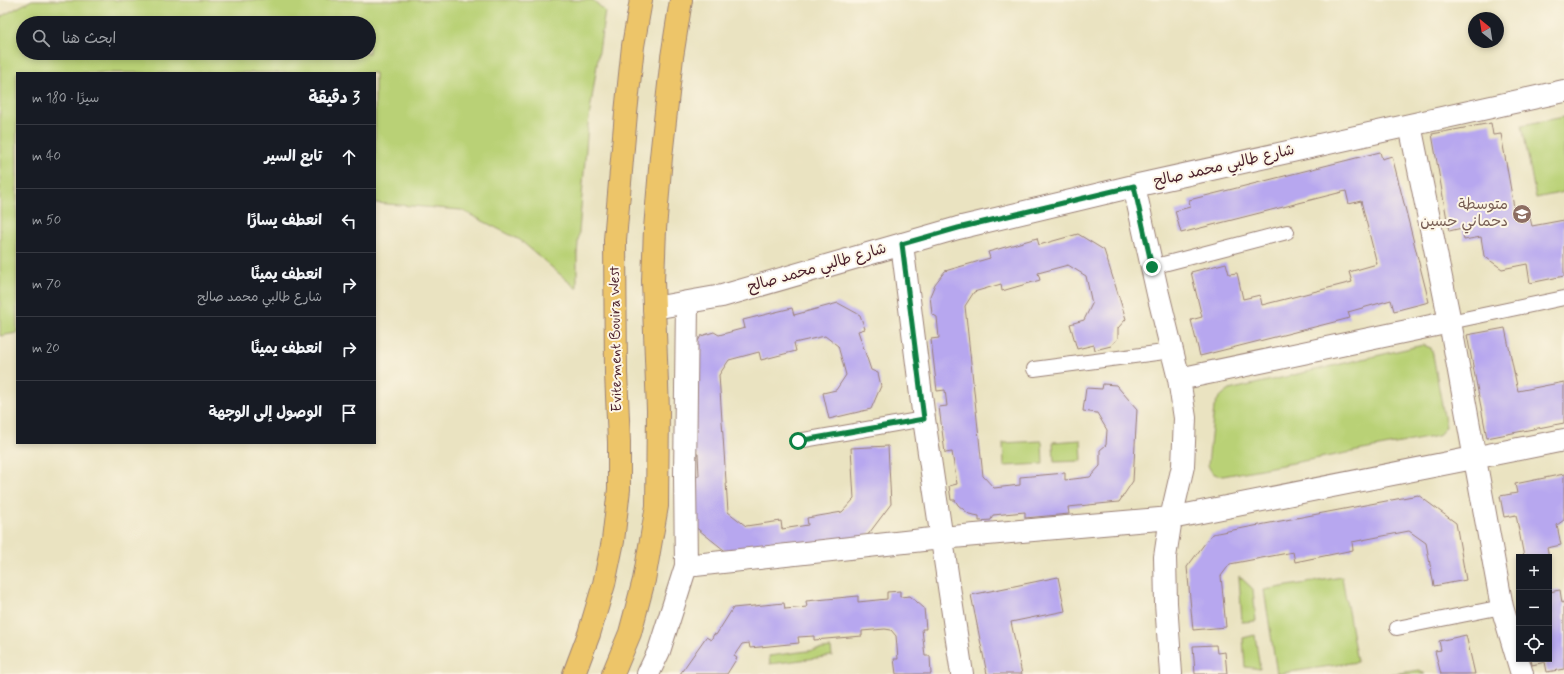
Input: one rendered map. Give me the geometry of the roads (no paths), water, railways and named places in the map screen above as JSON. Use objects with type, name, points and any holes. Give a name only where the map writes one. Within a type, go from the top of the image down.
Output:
[{"type":"highway","name":"Evitement Bouira West","points":[[574,674],[589,634],[604,584],[613,541],[619,490],[615,240],[626,106],[633,46],[641,0]]},
{"type":"highway","points":[[613,674],[630,633],[644,580],[657,506],[658,410],[653,281],[655,229],[672,57],[681,0]]},
{"type":"street","name":"شارع طالبي محمد صالح","points":[[654,308],[722,296],[958,228],[1134,186],[1564,91]]},
{"type":"street","points":[[1410,125],[1450,322],[1502,607],[1522,674]]},
{"type":"street","points":[[1134,186],[1179,379],[1185,418],[1183,466],[1171,518],[1165,557],[1166,602],[1171,674]]},
{"type":"street","points":[[902,244],[924,419],[962,674]]},
{"type":"street","points":[[648,674],[659,651],[686,566],[685,477],[687,302]]},
{"type":"street","points":[[1179,379],[1450,322]]},
{"type":"street","points":[[686,566],[941,538],[1171,518],[1564,440]]},
{"type":"lane","points":[[1152,267],[1287,232]]},
{"type":"lane","points":[[1450,322],[1564,298]]},
{"type":"lane","points":[[1034,370],[1172,351]]},
{"type":"lane","points":[[798,441],[924,419]]},
{"type":"lane","points":[[1397,628],[1502,607]]},
{"type":"place","name":"متوسطة دحماني حسين","points":[[1522,214]]}]
